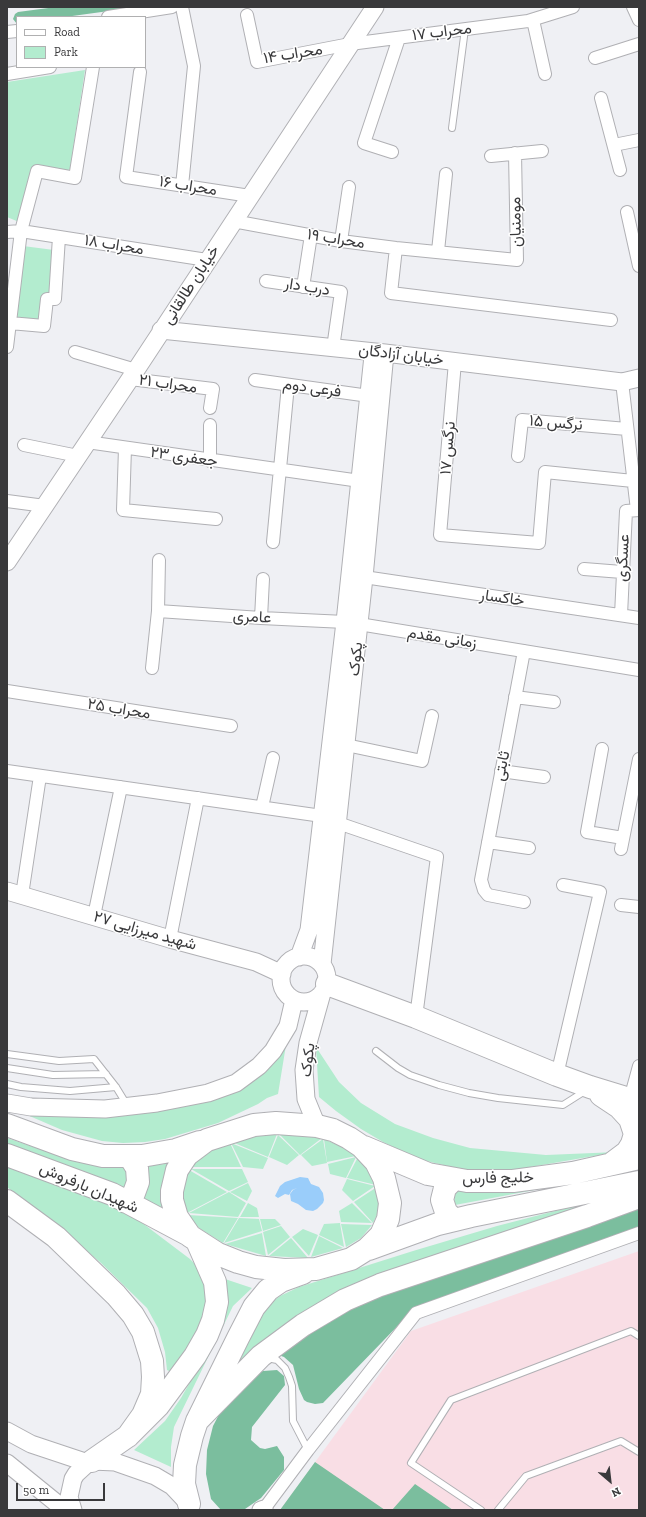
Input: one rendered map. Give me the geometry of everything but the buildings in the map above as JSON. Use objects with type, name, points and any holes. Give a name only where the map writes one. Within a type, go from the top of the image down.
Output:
[{"type":"highway","points":[[324,981],[590,1088],[634,1100]]},
{"type":"highway","points":[[590,1088],[619,1107],[630,1119],[635,1134],[630,1148],[621,1158],[610,1166]]},
{"type":"highway","name":"شهیدان بارفروش","points":[[7,1125],[72,1149],[103,1156],[130,1157],[176,1150],[254,1125],[276,1123],[317,1126],[333,1130],[361,1146]]},
{"type":"highway","points":[[90,1462],[128,1436],[158,1406],[199,1349],[213,1320],[217,1302],[215,1282],[193,1238],[177,1217],[172,1200],[172,1191],[178,1170],[187,1156],[207,1140]]},
{"type":"highway","points":[[191,1507],[184,1484],[185,1465],[197,1421],[254,1307],[268,1290],[281,1281],[351,1259],[368,1249],[381,1235],[388,1219],[390,1203],[384,1178],[376,1162],[361,1146]]},
{"type":"highway","name":"خلیج فارس","points":[[361,1146],[428,1174],[467,1181],[513,1181],[573,1173],[610,1166],[639,1158]]},
{"type":"highway","name":"شهیدان بارفروش","points":[[7,1156],[88,1184],[126,1202],[193,1238],[218,1254],[238,1262],[256,1267],[284,1270],[316,1269]]},
{"type":"highway","points":[[126,1202],[134,1193],[138,1182],[137,1168],[130,1157]]},
{"type":"highway","points":[[454,1179],[445,1188],[442,1200],[446,1212],[454,1220]]},
{"type":"highway","name":"خلیج فارس","points":[[368,1249],[438,1224],[454,1220],[520,1205],[639,1182]]},
{"type":"highway","points":[[197,1421],[261,1356],[303,1325],[345,1300],[380,1285],[587,1216],[639,1197]]},
{"type":"highway","points":[[7,1202],[56,1238],[116,1295],[133,1315],[143,1332],[152,1361],[152,1394],[143,1415],[128,1436]]},
{"type":"street","points":[[114,16],[172,7]]},
{"type":"street","points":[[182,7],[194,66],[182,186]]},
{"type":"street","name":"خیابان طالقانی","points":[[7,562],[375,7]]},
{"type":"street","name":"محراب ۱۷","points":[[350,44],[533,20],[573,7]]},
{"type":"street","points":[[633,7],[639,20]]},
{"type":"street","name":"محراب ۱۴","points":[[247,15],[257,62],[350,44]]},
{"type":"street","points":[[533,20],[545,74]]},
{"type":"street","points":[[392,152],[364,143],[399,38]]},
{"type":"street","points":[[596,58],[639,44]]},
{"type":"street","points":[[7,74],[44,68]]},
{"type":"street","points":[[7,340],[21,231],[37,171],[75,178],[93,68]]},
{"type":"street","name":"محراب ۱۶","points":[[140,72],[126,177],[250,196]]},
{"type":"street","points":[[602,98],[620,170]]},
{"type":"street","points":[[614,145],[639,140]]},
{"type":"street","points":[[491,156],[542,151]]},
{"type":"street","name":"مومنیان","points":[[438,251],[517,260],[515,153]]},
{"type":"street","points":[[438,251],[446,174]]},
{"type":"street","points":[[341,241],[349,187]]},
{"type":"street","points":[[627,212],[637,251],[639,266]]},
{"type":"street","name":"محراب ۱۹","points":[[233,221],[341,241],[396,248],[438,251]]},
{"type":"street","name":"محراب ۱۸","points":[[7,232],[21,231],[207,260]]},
{"type":"street","points":[[303,287],[311,235]]},
{"type":"street","points":[[10,323],[44,326],[47,299],[55,299],[59,237]]},
{"type":"street","points":[[396,248],[392,293],[611,320]]},
{"type":"street","name":"درب دار","points":[[266,281],[341,292],[333,348]]},
{"type":"street","name":"خیابان آزادگان","points":[[161,330],[379,352],[622,382],[639,378]]},
{"type":"street","points":[[75,352],[133,374]]},
{"type":"street","name":"پکوک","points":[[298,957],[309,930],[322,816],[347,669],[352,623],[360,481],[368,396],[379,352]]},
{"type":"street","name":"پکوک","points":[[352,623],[364,577],[379,352]]},
{"type":"street","name":"نرگس ۱۷","points":[[455,362],[440,535],[539,543],[545,472],[633,481]]},
{"type":"street","name":"محراب ۲۱","points":[[133,374],[213,389],[210,408]]},
{"type":"street","name":"فرعی دوم","points":[[255,380],[368,396]]},
{"type":"street","points":[[622,382],[627,429],[635,467],[633,481],[638,510]]},
{"type":"street","points":[[273,542],[288,385]]},
{"type":"street","name":"نرگس ۱۵","points":[[518,456],[522,420],[627,429]]},
{"type":"street","points":[[210,425],[210,461]]},
{"type":"street","name":"جعفری ۲۳","points":[[24,445],[82,449],[125,448],[280,471],[360,481]]},
{"type":"street","points":[[125,448],[123,510],[216,519]]},
{"type":"street","points":[[7,501],[44,506]]},
{"type":"street","name":"عسگری","points":[[621,615],[626,512],[638,510]]},
{"type":"street","points":[[152,668],[158,611],[159,560]]},
{"type":"street","points":[[584,569],[622,572]]},
{"type":"street","name":"خاکسار","points":[[364,577],[639,618]]},
{"type":"street","points":[[260,618],[263,579]]},
{"type":"street","name":"عامری","points":[[158,611],[352,623]]},
{"type":"street","name":"زمانی مقدم","points":[[352,623],[639,670]]},
{"type":"street","name":"ثابتی","points":[[524,651],[481,880],[484,890],[488,895],[524,902]]},
{"type":"street","name":"پکوک","points":[[317,1126],[306,1099],[304,1070],[308,1044],[324,981],[346,744],[347,669]]},
{"type":"street","name":"محراب ۲۵","points":[[7,691],[232,726]]},
{"type":"street","points":[[515,697],[554,702]]},
{"type":"street","points":[[346,744],[422,761],[432,716]]},
{"type":"street","points":[[602,749],[587,832],[622,843],[639,759]]},
{"type":"street","points":[[262,807],[273,758]]},
{"type":"street","points":[[7,771],[322,816]]},
{"type":"street","points":[[501,771],[544,777]]},
{"type":"street","points":[[15,893],[40,776]]},
{"type":"street","points":[[94,916],[121,787]]},
{"type":"street","points":[[170,939],[198,798]]},
{"type":"street","points":[[338,823],[438,857],[416,1017]]},
{"type":"street","points":[[488,842],[529,848]]},
{"type":"street","points":[[557,1075],[600,892],[563,885]]},
{"type":"street","name":"شهید میرزایی ۲۷","points":[[15,893],[170,939],[256,962],[282,974]]},
{"type":"street","points":[[622,905],[639,907]]},
{"type":"street","points":[[304,956],[314,958],[324,981],[314,1000],[304,1002],[294,1000],[286,993],[282,984],[282,974],[286,964],[298,957],[304,956]]},
{"type":"street","points":[[7,1103],[32,1107],[98,1109],[157,1103],[208,1093],[236,1082],[259,1066],[273,1051],[288,1026],[294,1000]]},
{"type":"street","points":[[634,1100],[638,1070]]},
{"type":"street","points":[[262,1510],[416,1313],[639,1233]]},
{"type":"street","points":[[7,1431],[31,1444],[90,1462],[115,1462],[155,1476],[172,1486],[191,1507]]},
{"type":"street","points":[[73,1510],[69,1497],[73,1479],[76,1474],[90,1462]]},
{"type":"street","points":[[7,1463],[65,1510]]},
{"type":"lane","points":[[452,128],[465,29]]},
{"type":"lane","points":[[376,1051],[398,1068],[410,1075],[439,1086],[498,1098],[564,1105],[590,1088]]},
{"type":"lane","points":[[7,1054],[58,1062],[94,1059],[116,1087],[127,1107]]},
{"type":"lane","points":[[7,1068],[53,1075],[106,1074]]},
{"type":"lane","points":[[7,1084],[21,1087],[70,1091],[116,1087]]},
{"type":"lane","points":[[481,1510],[411,1463],[451,1400],[631,1331],[639,1336]]},
{"type":"lane","points":[[261,1356],[276,1360],[285,1368],[289,1376],[292,1386],[293,1421],[308,1450]]},
{"type":"lane","points":[[498,1510],[526,1476],[622,1441],[639,1452]]},
{"type":"shaded area","points":[[639,1251],[639,1510],[280,1510],[411,1331]]},
{"type":"green space","points":[[56,7],[138,7],[72,16],[16,16],[16,23],[13,19],[15,14],[18,12]]},
{"type":"green space","points":[[85,70],[70,169],[62,173],[33,168],[19,222],[7,217],[7,82]]},
{"type":"green space","points":[[23,246],[54,250],[52,295],[41,322],[17,319]]},
{"type":"green space","points":[[286,1045],[278,1094],[218,1123],[165,1139],[123,1143],[102,1141],[62,1130],[18,1111],[201,1100]]},
{"type":"green space","points":[[316,1047],[339,1082],[361,1103],[395,1124],[433,1138],[470,1148],[546,1155],[617,1152],[513,1170],[487,1171],[460,1169],[418,1159],[383,1142],[361,1129],[319,1097]]},
{"type":"green space","points":[[277,1134],[268,1157],[232,1142],[255,1136]]},
{"type":"green space","points":[[279,1134],[309,1135],[322,1138],[300,1155]]},
{"type":"green space","points":[[278,1135],[299,1155],[287,1165],[269,1157]]},
{"type":"green space","points":[[7,1138],[57,1155],[111,1167],[138,1167],[173,1163],[170,1217],[7,1146]]},
{"type":"green space","points":[[323,1139],[327,1163],[312,1166],[301,1155]]},
{"type":"green space","points":[[324,1139],[342,1147],[356,1156],[327,1162]]},
{"type":"green space","points":[[230,1143],[241,1167],[190,1167],[195,1161],[213,1149]]},
{"type":"green space","points":[[231,1143],[268,1158],[263,1169],[243,1167]]},
{"type":"green space","points":[[356,1157],[346,1178],[330,1174],[328,1164]]},
{"type":"green space","points":[[358,1157],[368,1168],[376,1185],[347,1178]]},
{"type":"green space","points":[[7,1164],[82,1190],[133,1216],[190,1259],[203,1272],[209,1284],[204,1324],[171,1372],[167,1370],[165,1352],[158,1328],[147,1308],[101,1263],[7,1187]]},
{"type":"green space","points":[[191,1169],[242,1169],[248,1182],[229,1191]]},
{"type":"green space","points":[[189,1170],[227,1192],[187,1213],[183,1203],[182,1188]]},
{"type":"green space","points":[[347,1179],[375,1186],[353,1201],[342,1190]]},
{"type":"green space","points":[[248,1183],[252,1191],[247,1201],[230,1192]]},
{"type":"green space","points":[[558,1184],[540,1189],[455,1205],[453,1189]]},
{"type":"green space","points":[[377,1187],[379,1200],[378,1213],[373,1223],[354,1202]]},
{"type":"green space","points":[[229,1192],[246,1203],[238,1217],[189,1213]]},
{"type":"green space","points":[[625,1193],[226,1378],[268,1305],[280,1296],[299,1287],[497,1226]]},
{"type":"green space","points":[[639,1202],[639,1229],[413,1310],[323,1403],[315,1404],[304,1400],[299,1389],[293,1365],[284,1357],[273,1353],[336,1312]]},
{"type":"green space","points":[[248,1203],[257,1208],[259,1217],[240,1217]]},
{"type":"green space","points":[[352,1203],[372,1223],[341,1222],[339,1211]]},
{"type":"green space","points":[[188,1215],[238,1218],[223,1243],[199,1228]]},
{"type":"green space","points":[[239,1218],[259,1219],[262,1231],[224,1243]]},
{"type":"green space","points":[[260,1219],[275,1219],[281,1225],[263,1231]]},
{"type":"green space","points":[[340,1223],[344,1247],[319,1235],[324,1224]]},
{"type":"green space","points":[[341,1224],[372,1225],[361,1238],[346,1247]]},
{"type":"green space","points":[[281,1226],[290,1237],[268,1255],[263,1232]]},
{"type":"green space","points":[[303,1229],[318,1235],[309,1256],[292,1237]]},
{"type":"green space","points":[[262,1233],[266,1256],[225,1244]]},
{"type":"green space","points":[[319,1236],[343,1248],[311,1257]]},
{"type":"green space","points":[[291,1238],[308,1258],[269,1256]]},
{"type":"green space","points":[[222,1278],[252,1288],[233,1306],[174,1427],[171,1447],[171,1467],[134,1450],[165,1421],[181,1398],[197,1370]]},
{"type":"green space","points":[[277,1370],[284,1376],[285,1385],[252,1427],[251,1440],[260,1448],[265,1449],[277,1446],[284,1457],[284,1470],[261,1498],[245,1509],[221,1510],[211,1499],[206,1474],[207,1450],[213,1426],[225,1403],[243,1382],[263,1371]]},
{"type":"green space","points":[[315,1462],[385,1510],[280,1510]]},
{"type":"green space","points":[[415,1484],[453,1510],[392,1510]]},
{"type":"water","points":[[300,1177],[308,1178],[311,1184],[319,1187],[323,1193],[323,1203],[313,1211],[306,1210],[291,1201],[290,1194],[297,1188],[292,1190],[289,1195],[285,1194],[278,1198],[275,1196],[280,1186],[285,1182]]}]
